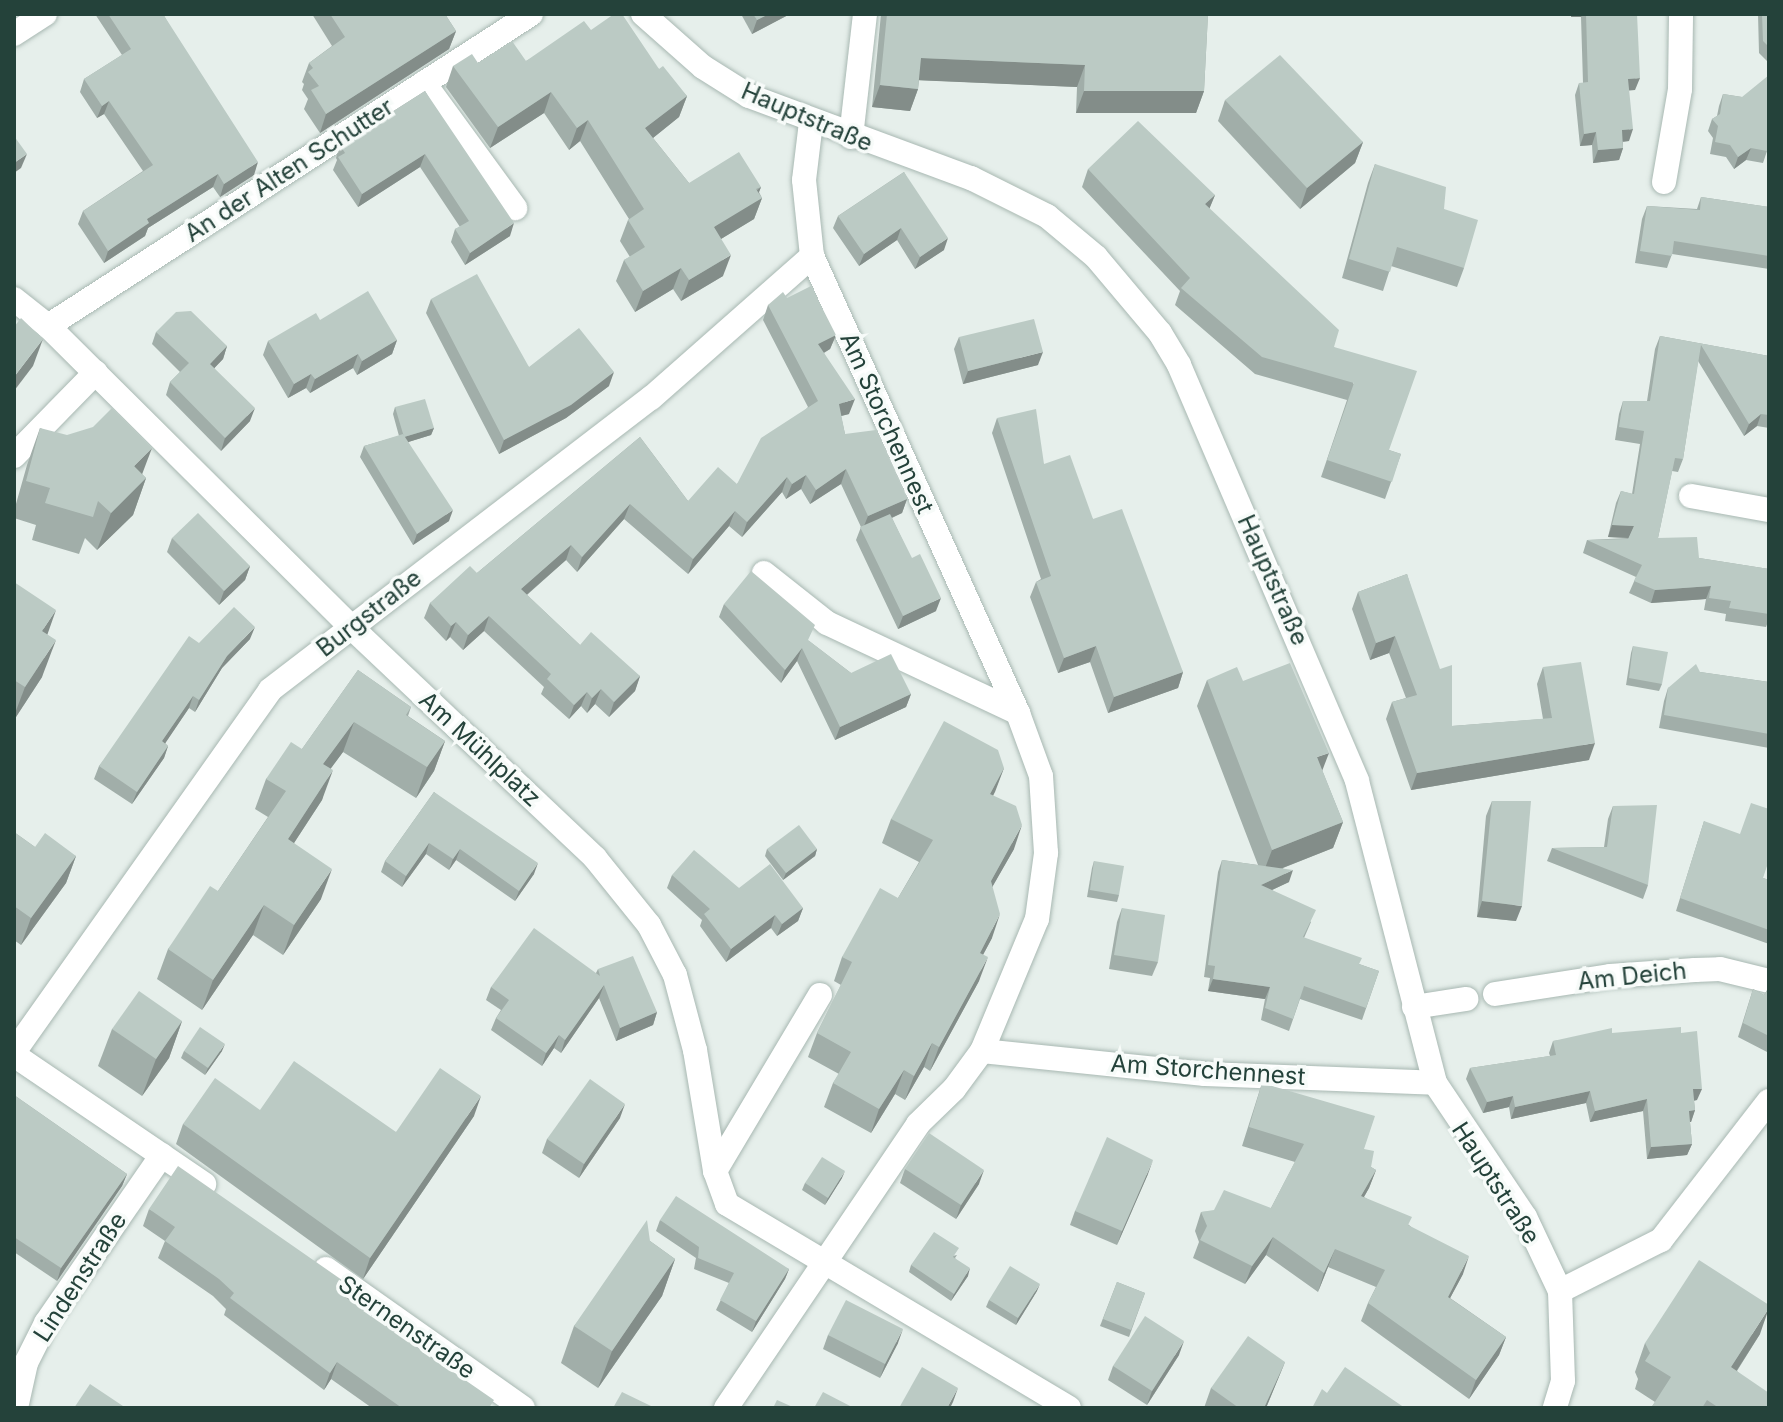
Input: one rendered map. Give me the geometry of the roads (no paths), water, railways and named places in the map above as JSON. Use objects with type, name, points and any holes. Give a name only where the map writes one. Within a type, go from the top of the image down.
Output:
[{"type":"street","points":[[14,34],[45,14]]},
{"type":"street","name":"An der Alten Schutter","points":[[48,326],[531,14]]},
{"type":"street","name":"Hauptstraße","points":[[643,14],[726,82],[811,122],[971,178],[1047,216],[1096,257],[1160,333],[1179,365],[1357,781],[1435,1083],[1525,1217],[1560,1291],[1563,1381],[1555,1408]]},
{"type":"street","points":[[851,137],[865,14]]},
{"type":"street","points":[[1664,182],[1680,89],[1681,14]]},
{"type":"street","points":[[424,83],[515,208]]},
{"type":"street","name":"Am Storchennest","points":[[726,1408],[821,1263],[918,1124],[954,1089],[982,1051],[1037,919],[1046,853],[1041,776],[1018,713],[812,256],[804,180],[811,122]]},
{"type":"street","name":"Burgstraße","points":[[14,1054],[270,690],[651,398],[812,256]]},
{"type":"street","name":"Am Mühlplatz","points":[[14,299],[48,326],[96,372],[351,627],[595,858],[649,925],[675,975],[691,1035],[715,1171],[727,1204],[821,1263]]},
{"type":"street","points":[[14,456],[96,372]]},
{"type":"street","points":[[1691,496],[1769,510]]},
{"type":"street","points":[[764,573],[827,623],[1018,713]]},
{"type":"street","name":"Am Deich","points":[[1495,994],[1695,970],[1720,969],[1769,981]]},
{"type":"street","points":[[715,1171],[820,995]]},
{"type":"street","points":[[1414,1007],[1466,999]]},
{"type":"street","name":"Am Storchennest","points":[[982,1051],[1205,1074],[1435,1083]]},
{"type":"street","points":[[14,1054],[226,1200]]},
{"type":"street","points":[[1560,1291],[1661,1240],[1769,1101]]},
{"type":"street","name":"Lindenstraße","points":[[16,1408],[26,1363],[46,1323],[162,1155]]},
{"type":"street","name":"Sternenstraße","points":[[304,1254],[523,1408]]},
{"type":"street","points":[[821,1263],[1069,1408]]}]
